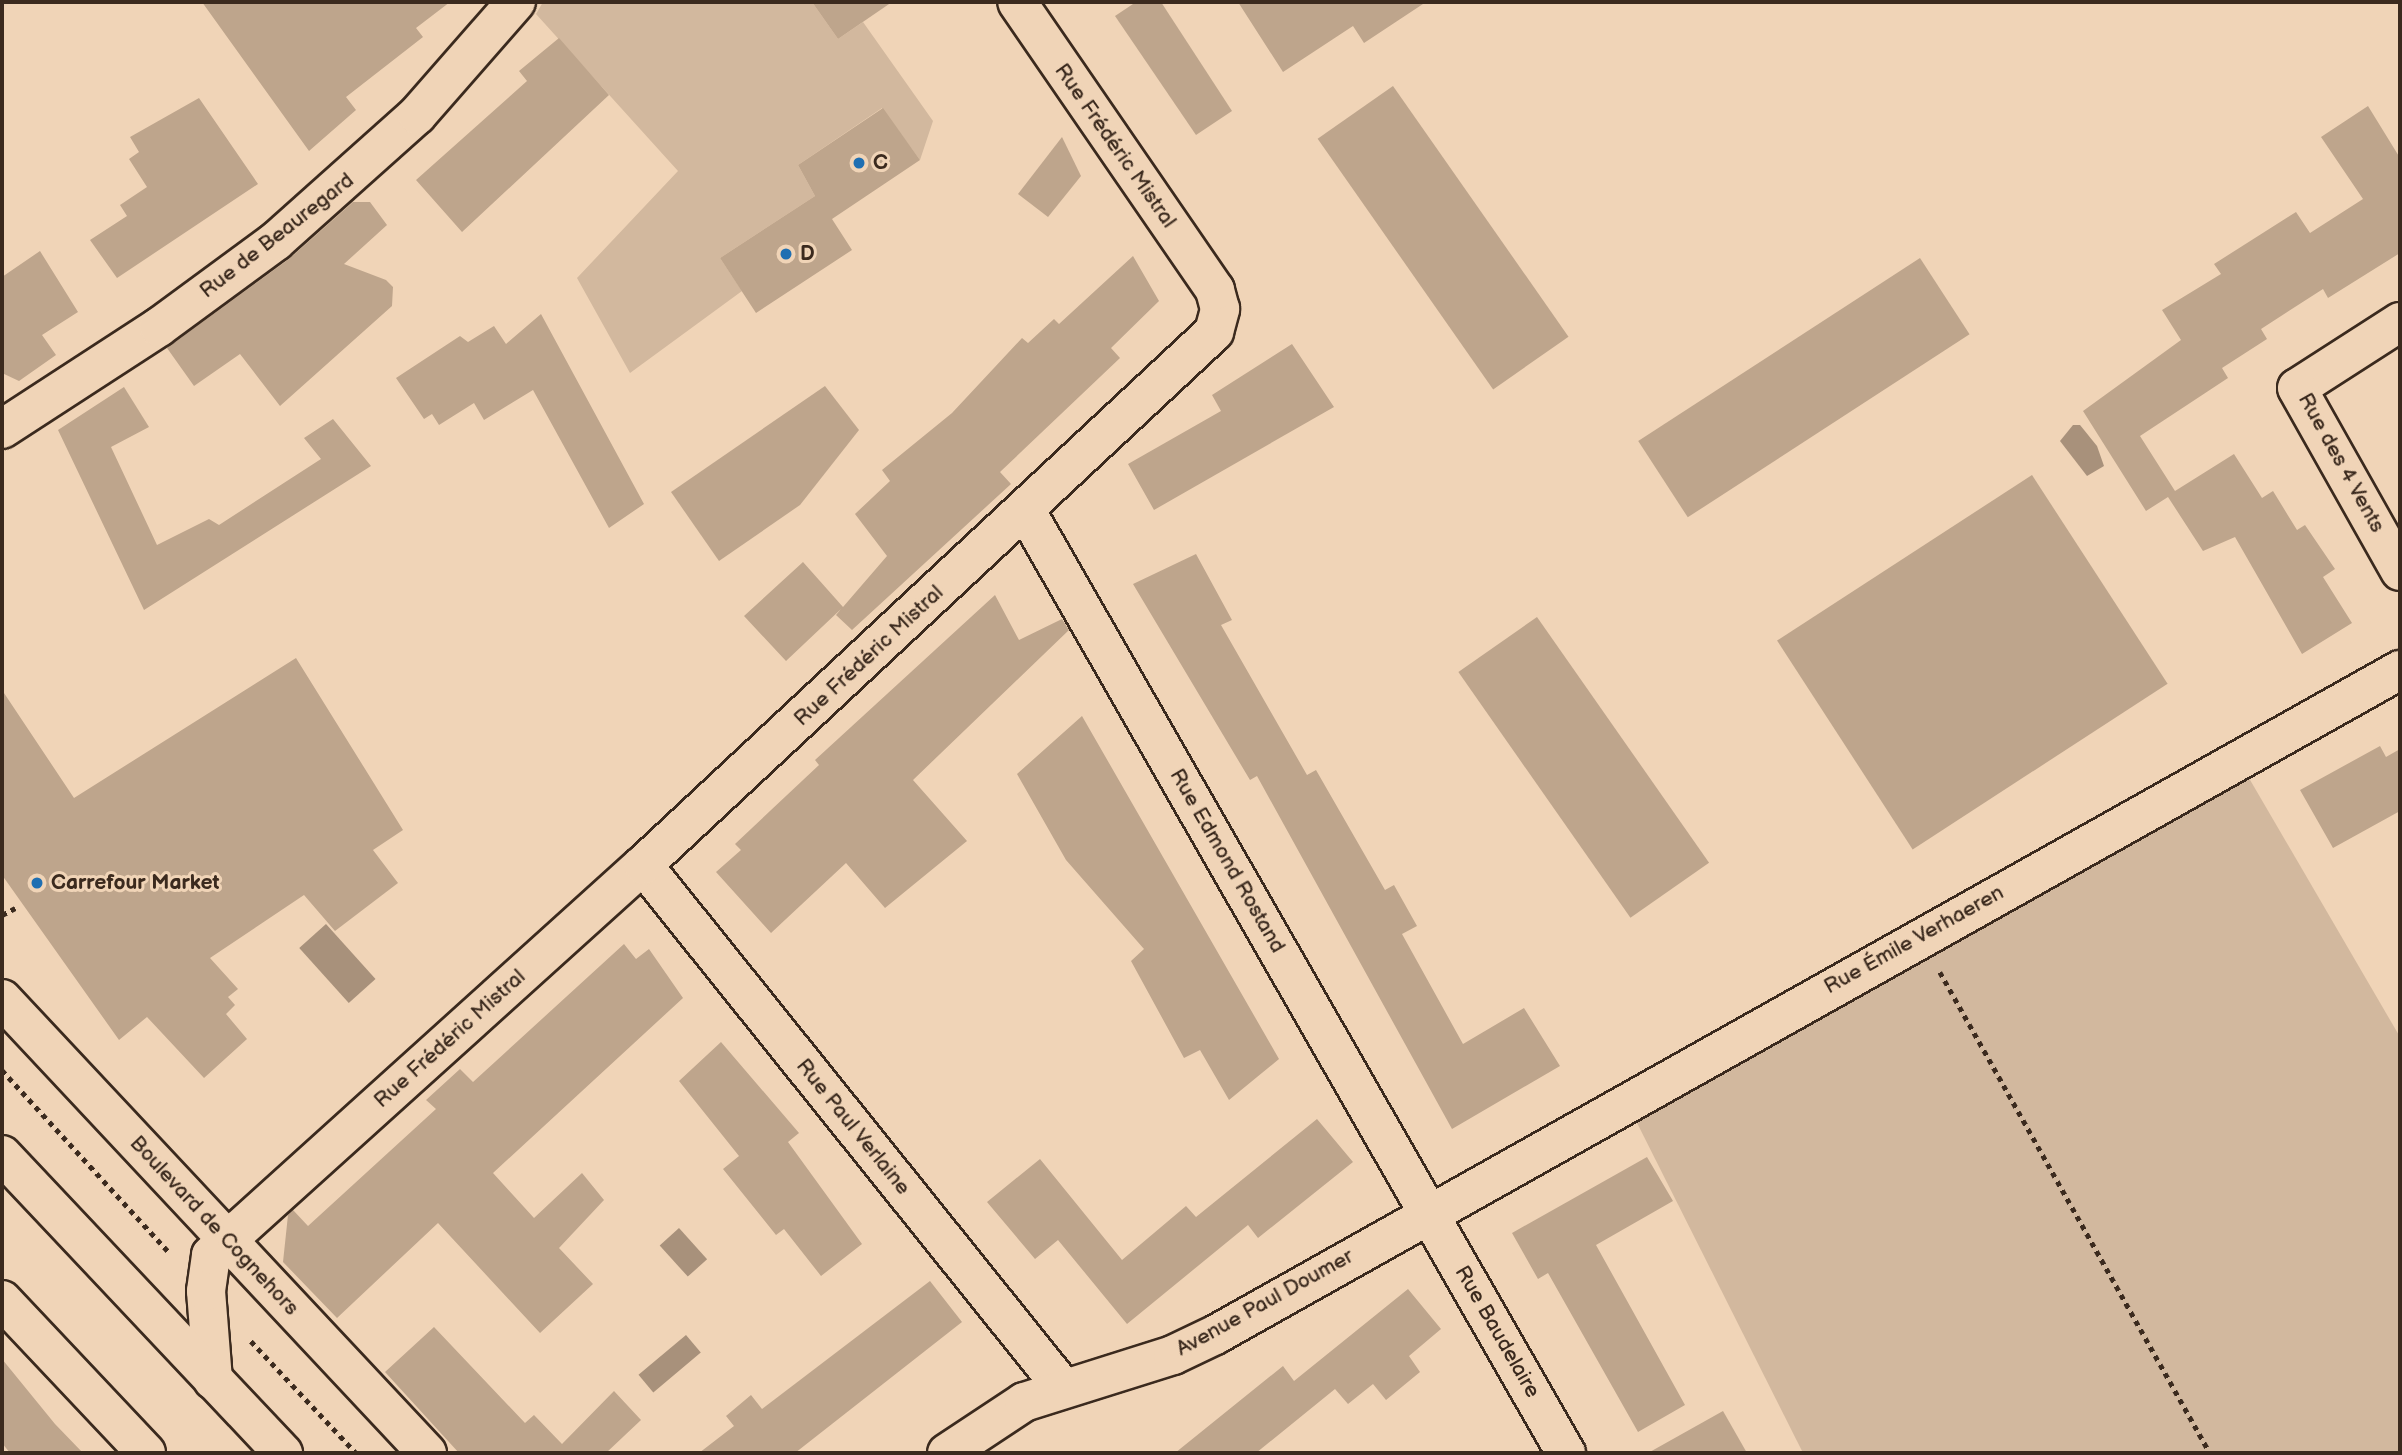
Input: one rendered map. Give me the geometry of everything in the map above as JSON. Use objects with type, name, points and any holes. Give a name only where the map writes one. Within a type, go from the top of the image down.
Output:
[{"type":"street","name":"Rue de Beauregard","points":[[2,429],[159,327],[276,241],[417,115],[516,2]]},
{"type":"street","name":"Rue Frédéric Mistral","points":[[213,1380],[206,1291],[211,1255],[642,865],[1026,511],[1214,332],[1220,309],[1215,290],[1017,2]]},
{"type":"street","name":"Rue des 4 Vents","points":[[2400,322],[2297,388],[2400,571]]},
{"type":"street","name":"Rue Edmond Rostand","points":[[1026,511],[1428,1210]]},
{"type":"street","name":"Rue Émile Verhaeren","points":[[1428,1210],[2400,670]]},
{"type":"street","name":"Rue Paul Verlaine","points":[[642,865],[1063,1388]]},
{"type":"street","name":"Boulevard de Cognehors","points":[[2,999],[427,1453]]},
{"type":"street","points":[[2,1155],[283,1453]]},
{"type":"street","name":"Avenue Paul Doumer","points":[[947,1453],[1024,1402],[1205,1340],[1428,1210]]},
{"type":"street","name":"Rue Baudelaire","points":[[1428,1210],[1566,1453]]},
{"type":"street","points":[[2,1300],[146,1453]]},
{"type":"path","points":[[2,915],[15,908]]},
{"type":"path","points":[[1920,936],[2210,1453]]},
{"type":"shaded area","points":[[543,2],[812,2],[838,39],[863,22],[933,121],[920,160],[882,108],[798,165],[815,196],[720,258],[742,291],[630,373],[577,278],[678,171],[536,14]]},
{"type":"shaded area","points":[[2073,425],[2080,425],[2097,446],[2104,466],[2087,476],[2060,441]]},
{"type":"shaded area","points":[[2239,761],[2400,1037],[2400,1453],[1803,1453],[1627,1103]]},
{"type":"shaded area","points":[[326,924],[376,979],[349,1003],[299,948]]},
{"type":"shaded area","points":[[679,1228],[707,1259],[688,1277],[660,1245]]},
{"type":"shaded area","points":[[686,1335],[701,1353],[653,1392],[639,1375]]},
{"type":"building","points":[[202,2],[450,2],[416,28],[423,37],[346,97],[356,110],[309,151]]},
{"type":"building","points":[[812,2],[892,2],[838,39]]},
{"type":"building","points":[[1136,2],[1161,2],[1232,111],[1196,135],[1115,16]]},
{"type":"building","points":[[1238,2],[1426,2],[1364,43],[1353,26],[1283,72]]},
{"type":"building","points":[[559,38],[609,95],[462,232],[416,180],[527,81],[519,71]]},
{"type":"building","points":[[1393,86],[1569,337],[1493,389],[1318,139]]},
{"type":"building","points":[[199,98],[258,184],[117,278],[90,240],[127,216],[120,205],[147,187],[129,159],[139,152],[130,137]]},
{"type":"building","points":[[2368,106],[2400,158],[2400,253],[2328,298],[2323,289],[2261,329],[2267,339],[2222,368],[2228,378],[2140,436],[2175,491],[2234,454],[2262,498],[2273,491],[2297,530],[2305,525],[2335,569],[2323,577],[2352,623],[2302,654],[2235,537],[2203,551],[2168,497],[2146,511],[2083,411],[2181,340],[2162,310],[2221,274],[2214,264],[2296,212],[2310,233],[2363,199],[2321,137]]},
{"type":"building","points":[[883,108],[920,160],[832,219],[852,250],[756,313],[720,258],[815,196],[798,165]]},
{"type":"building","points":[[1062,137],[1081,176],[1048,217],[1018,194]]},
{"type":"building","points":[[353,202],[370,202],[387,225],[344,264],[386,280],[393,287],[392,306],[280,406],[240,354],[194,386],[167,348],[289,259]]},
{"type":"building","points":[[40,251],[78,312],[42,335],[56,355],[19,381],[2,373],[2,277]]},
{"type":"building","points":[[1133,256],[1159,301],[1111,348],[1120,358],[1000,472],[1011,484],[852,630],[836,615],[841,609],[786,661],[744,616],[803,562],[843,607],[887,556],[855,514],[890,481],[882,470],[952,413],[1022,338],[1028,343],[1054,319],[1059,324]]},
{"type":"building","points":[[1920,258],[1970,334],[1688,517],[1638,441]]},
{"type":"building","points":[[541,314],[644,504],[609,528],[533,390],[484,420],[474,403],[439,425],[432,414],[424,419],[396,378],[460,336],[468,342],[494,326],[506,344]]},
{"type":"building","points":[[1292,344],[1334,407],[1154,510],[1128,464],[1221,411],[1212,395]]},
{"type":"building","points":[[825,386],[859,430],[800,505],[719,561],[671,492]]},
{"type":"building","points":[[124,387],[149,427],[111,447],[157,545],[209,519],[219,525],[321,459],[304,438],[333,419],[371,466],[144,610],[58,430]]},
{"type":"building","points":[[2032,475],[2168,684],[1913,849],[1777,641]]},
{"type":"building","points":[[1196,554],[1232,620],[1221,625],[1307,775],[1316,770],[1385,890],[1394,885],[1417,926],[1402,934],[1463,1044],[1524,1008],[1560,1066],[1452,1129],[1257,776],[1250,780],[1133,584]]},
{"type":"building","points":[[995,595],[1019,640],[1062,619],[1069,630],[913,780],[967,841],[885,908],[846,863],[771,933],[716,872],[741,850],[735,844],[819,765],[815,760]]},
{"type":"building","points":[[1537,617],[1709,863],[1630,918],[1458,672]]},
{"type":"building","points":[[296,658],[403,830],[373,850],[398,883],[335,931],[304,895],[210,958],[238,989],[228,997],[235,1005],[226,1014],[247,1039],[204,1078],[147,1017],[119,1040],[2,875],[2,690],[74,798]]},
{"type":"building","points":[[1082,716],[1279,1059],[1229,1100],[1200,1050],[1184,1058],[1131,961],[1144,949],[1066,860],[1017,774]]},
{"type":"building","points":[[2380,746],[2386,757],[2400,749],[2400,811],[2333,848],[2300,790]]},
{"type":"building","points":[[624,944],[636,959],[649,949],[683,998],[493,1173],[534,1218],[582,1173],[604,1200],[559,1248],[593,1284],[540,1333],[438,1223],[337,1318],[283,1262],[288,1215],[293,1210],[308,1226],[436,1109],[426,1100],[460,1069],[473,1082]]},
{"type":"building","points":[[721,1042],[799,1133],[788,1142],[862,1244],[821,1276],[784,1229],[776,1235],[723,1169],[739,1156],[679,1081]]},
{"type":"building","points":[[1317,1119],[1353,1162],[1258,1238],[1248,1225],[1127,1324],[1058,1240],[1035,1259],[987,1202],[1040,1159],[1122,1260],[1186,1206],[1196,1217]]},
{"type":"building","points":[[1647,1157],[1673,1201],[1596,1245],[1685,1405],[1638,1432],[1548,1273],[1538,1279],[1512,1233]]},
{"type":"building","points":[[930,1281],[962,1322],[795,1453],[699,1453],[734,1426],[726,1416],[751,1395],[762,1409]]},
{"type":"building","points":[[1408,1289],[1441,1329],[1409,1356],[1420,1372],[1386,1400],[1373,1384],[1348,1404],[1335,1389],[1256,1453],[1175,1453],[1283,1366],[1294,1381]]},
{"type":"building","points":[[434,1327],[525,1423],[534,1415],[562,1444],[614,1391],[641,1420],[606,1453],[459,1453],[385,1372]]},
{"type":"building","points":[[2,1359],[55,1424],[83,1453],[10,1453],[2,1443]]},
{"type":"building","points":[[1723,1411],[1747,1453],[1648,1453]]},
{"type":"place","name":"C","points":[[859,163]]},
{"type":"place","name":"D","points":[[786,254]]},
{"type":"place","name":"Carrefour Market","points":[[37,883]]}]
